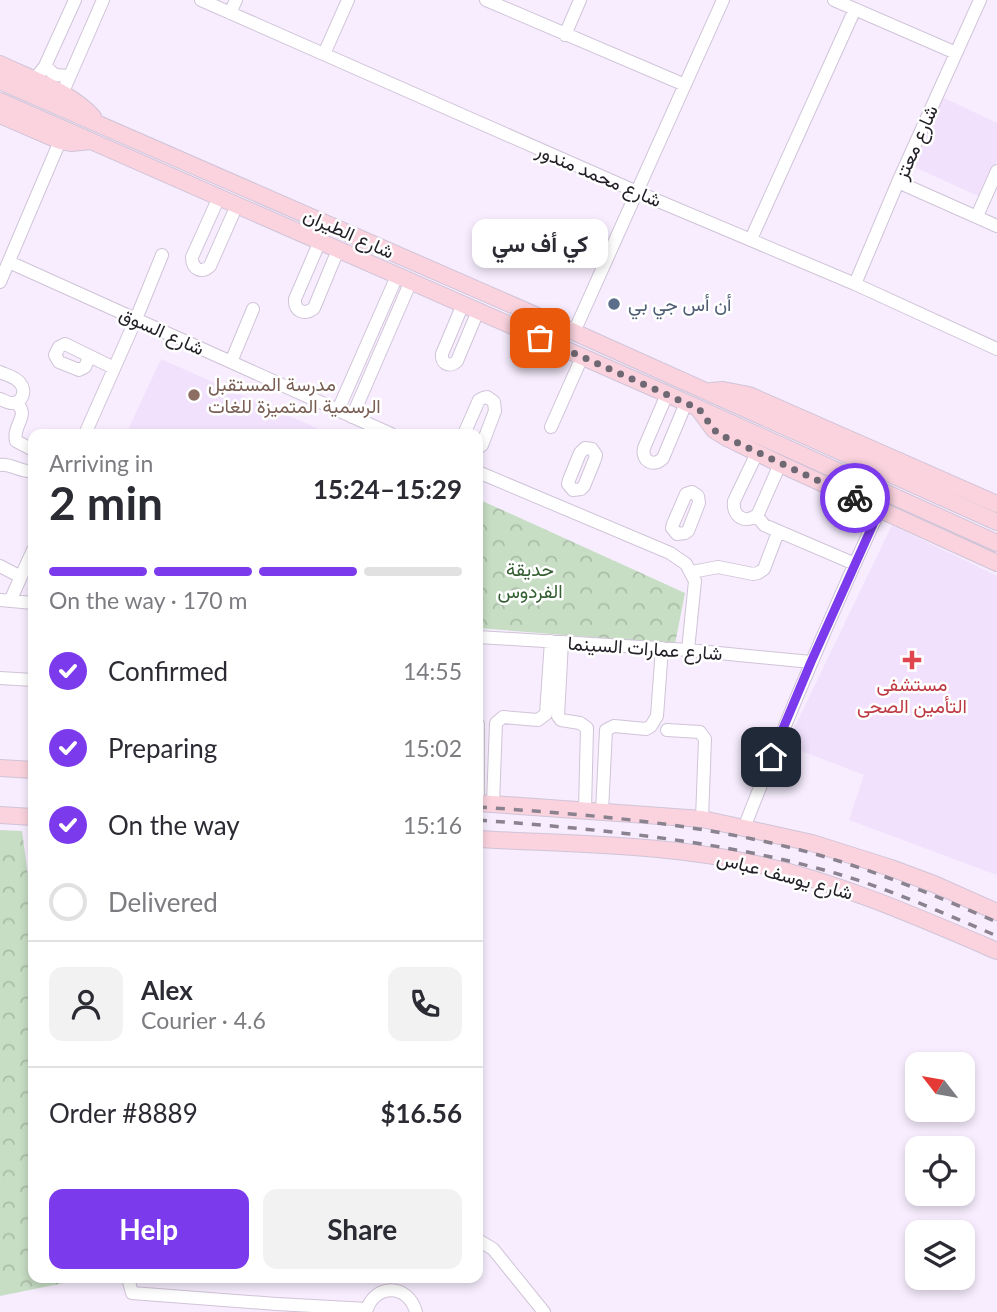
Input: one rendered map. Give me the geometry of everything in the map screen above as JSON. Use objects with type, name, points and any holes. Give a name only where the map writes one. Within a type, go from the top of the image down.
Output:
[{"type":"main road","name":"شارع الطيران","points":[[0,64],[76,102],[99,124],[575,332],[997,522]]},
{"type":"main road","points":[[0,81],[99,124]]},
{"type":"main road","points":[[0,101],[92,141]]},
{"type":"main road","name":"شارع الطيران","points":[[0,115],[60,141],[92,141],[667,394],[997,543]]},
{"type":"main road","points":[[705,392],[723,390],[749,395],[997,504]]},
{"type":"main road","points":[[692,406],[714,430],[757,453],[997,563]]},
{"type":"main road","points":[[0,768],[28,770]]},
{"type":"main road","name":"شارع يوسف عباس","points":[[483,803],[702,819],[812,843],[934,884],[997,912]]},
{"type":"main road","points":[[0,815],[28,817]]},
{"type":"main road","name":"شارع يوسف عباس","points":[[483,839],[662,850],[750,863],[873,899],[997,951]]},
{"type":"street","points":[[32,80],[45,66],[75,0]]},
{"type":"street","points":[[62,94],[103,0]]},
{"type":"street","name":"شارع محمد مندور","points":[[201,0],[637,192],[855,284],[997,349]]},
{"type":"street","points":[[230,13],[236,0]]},
{"type":"street","points":[[324,54],[348,0]]},
{"type":"street","points":[[486,0],[685,85]]},
{"type":"street","points":[[565,34],[580,0]]},
{"type":"street","points":[[575,332],[723,0]]},
{"type":"street","points":[[834,0],[956,53]]},
{"type":"street","name":"شارع معتز","points":[[855,284],[980,0]]},
{"type":"street","points":[[751,239],[855,9]]},
{"type":"street","points":[[45,66],[55,75],[69,76]]},
{"type":"street","points":[[0,282],[60,141]]},
{"type":"street","points":[[976,216],[997,171]]},
{"type":"street","points":[[898,182],[997,226]]},
{"type":"street","points":[[219,197],[192,257],[192,263],[200,271],[211,266],[237,205]]},
{"type":"street","points":[[320,241],[295,299],[298,310],[309,312],[314,308],[338,250]]},
{"type":"street","points":[[87,429],[162,256]]},
{"type":"street","name":"شارع السوق","points":[[9,262],[380,429]]},
{"type":"street","points":[[338,411],[404,278]]},
{"type":"street","points":[[352,417],[404,278]]},
{"type":"street","points":[[463,304],[442,354],[444,363],[454,365],[457,361],[478,311]]},
{"type":"street","points":[[231,362],[253,309]]},
{"type":"street","points":[[89,357],[114,368]]},
{"type":"street","points":[[551,427],[582,357]]},
{"type":"street","points":[[0,372],[18,380],[24,392],[16,402],[9,403],[0,399]]},
{"type":"street","points":[[667,394],[644,448],[645,459],[649,462],[660,462],[692,406]]},
{"type":"street","points":[[466,429],[479,400],[491,399],[495,411],[483,442]]},
{"type":"street","points":[[16,402],[22,411],[14,436],[16,441],[28,447]]},
{"type":"street","points":[[757,453],[734,501],[733,508],[740,519],[747,520],[758,513],[780,464]]},
{"type":"street","points":[[0,465],[28,471]]},
{"type":"street","points":[[483,474],[678,558],[692,572],[695,581],[688,650]]},
{"type":"street","points":[[565,509],[573,490]]},
{"type":"street","points":[[744,828],[780,733],[880,509]]},
{"type":"street","points":[[758,513],[764,525],[855,564]]},
{"type":"street","points":[[692,572],[718,567],[758,573],[764,569],[778,532]]},
{"type":"street","points":[[670,554],[677,534]]},
{"type":"street","points":[[28,561],[5,601],[28,603]]},
{"type":"street","points":[[0,566],[21,577]]},
{"type":"street","name":"شارع عمارات السينما","points":[[483,637],[662,648],[811,662]]},
{"type":"street","points":[[483,803],[496,723],[503,718],[538,720],[545,714],[556,642]]},
{"type":"street","points":[[556,642],[558,716],[565,722],[580,723],[587,728],[585,810]]},
{"type":"street","points":[[602,811],[606,730],[614,726],[646,729],[654,721],[657,716],[662,648]]},
{"type":"street","points":[[0,677],[28,680]]},
{"type":"street","points":[[667,730],[700,732],[705,739],[702,819]]},
{"type":"street","points":[[483,1243],[493,1249],[544,1312]]},
{"type":"street","points":[[129,1283],[132,1293],[367,1311],[370,1301],[376,1295],[400,1285],[413,1302],[416,1312]]},
{"type":"shaded area","points":[[942,97],[997,123],[997,161],[980,197],[910,165]]},
{"type":"shaded area","name":"مدرسة المستقبل الرسمية المتميزة للغات","points":[[161,359],[319,429],[128,429]]},
{"type":"shaded area","name":"مستشفى التأمين الصحى","points":[[892,525],[997,576],[997,875],[849,820],[864,775],[786,745]]},
{"type":"green space","name":"حديقة الفردوس","points":[[483,501],[685,593],[675,644],[483,628]]},
{"type":"green space","points":[[0,830],[22,831],[28,876],[28,1283],[64,1283],[0,1296]]},
{"type":"railway","points":[[483,807],[634,820],[750,838],[868,871],[997,922]]},
{"type":"railway","points":[[483,820],[652,837],[781,859],[868,884],[997,936]]},
{"type":"way so far","points":[[540,338],[699,409],[714,430],[725,437],[855,498]]},
{"type":"place","name":"أن أس جي بي","points":[[614,304]]},
{"type":"place","name":"كي أف سي","points":[[540,338]]},
{"type":"place","name":"مدرسة المستقبل الرسمية المتميزة للغات","points":[[194,395]]},
{"type":"place","name":"مستشفى التأمين الصحى","points":[[912,660]]},
{"type":"route","points":[[771,757],[880,509],[855,498]]}]
